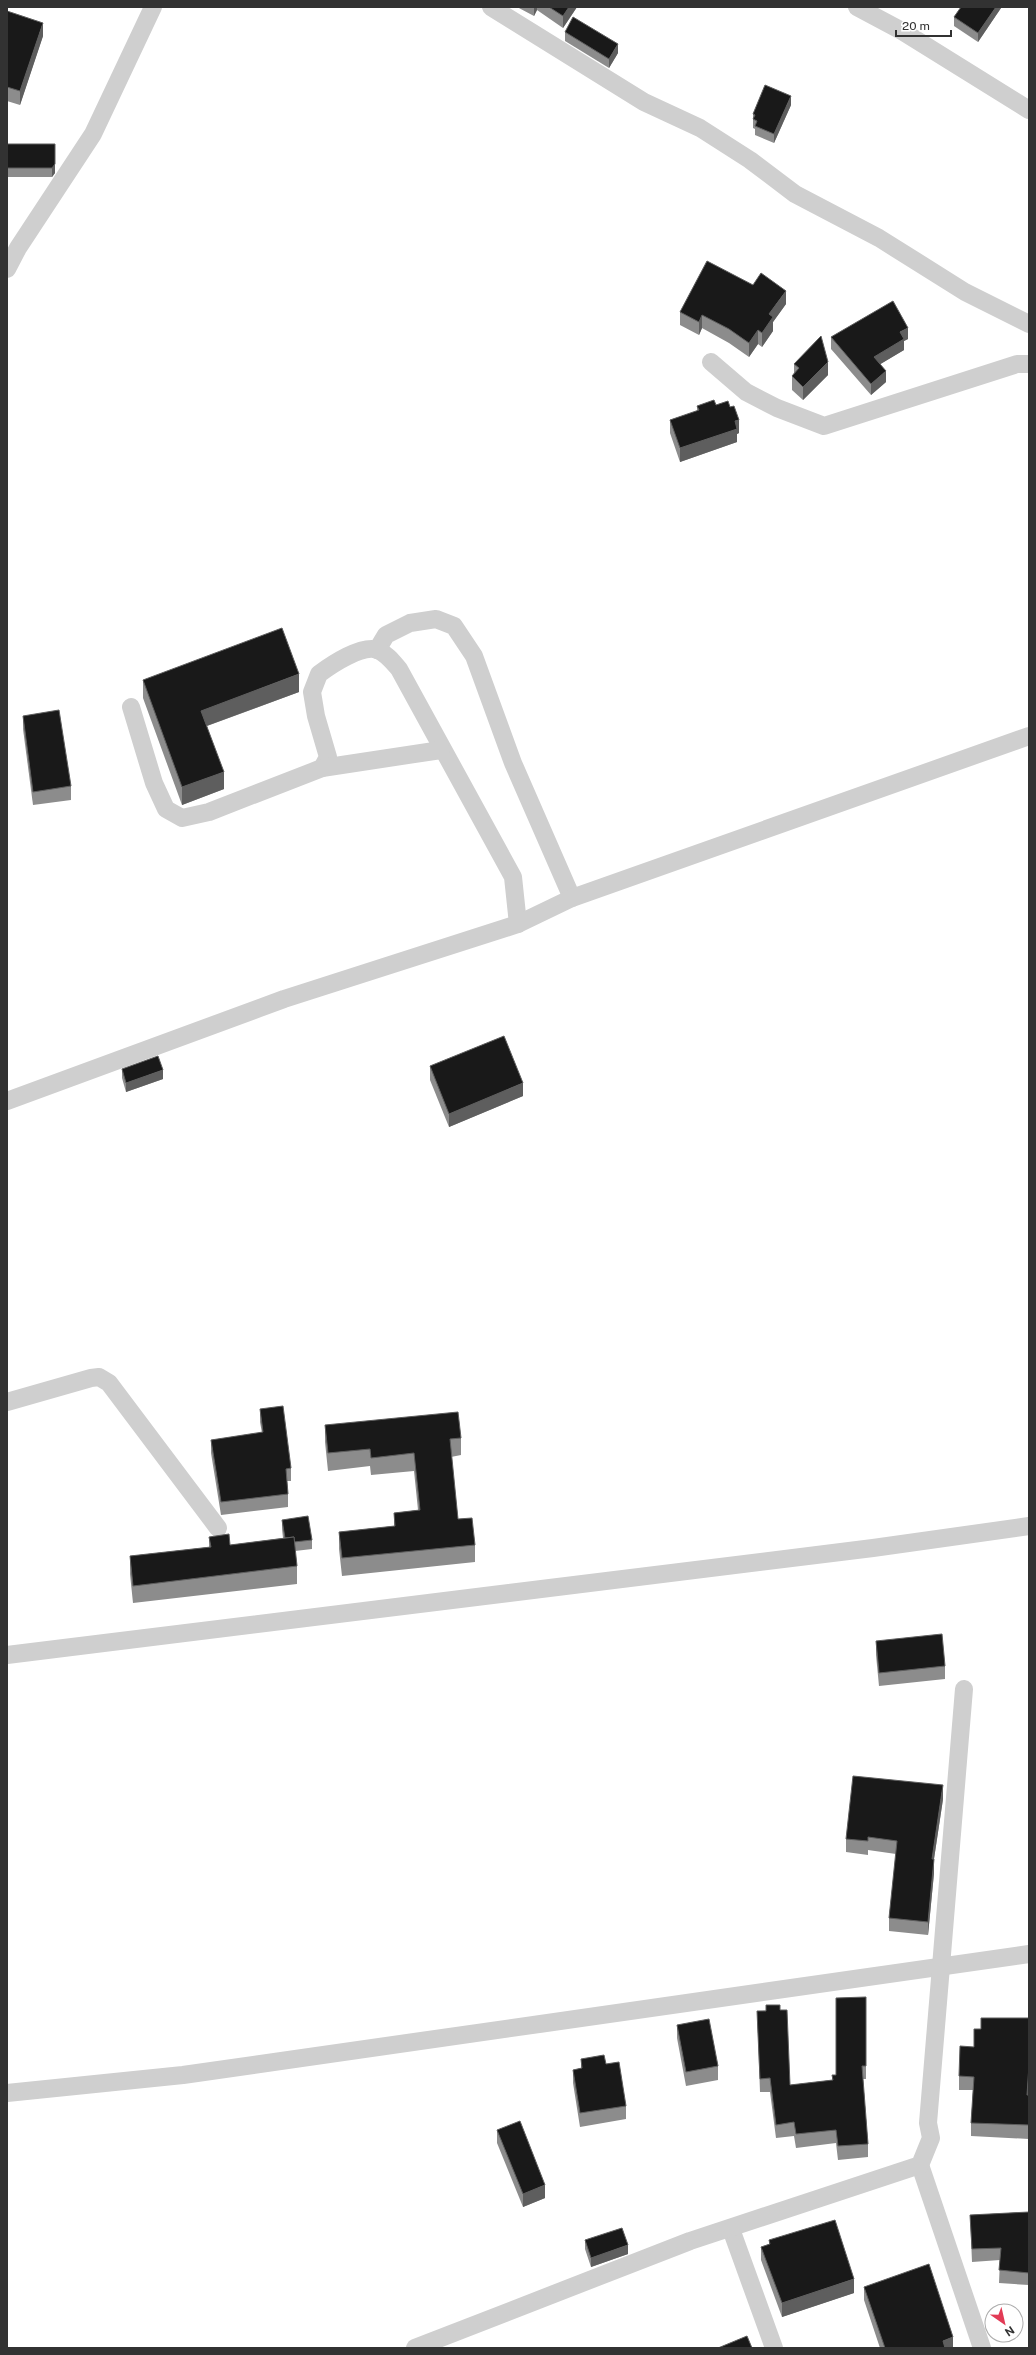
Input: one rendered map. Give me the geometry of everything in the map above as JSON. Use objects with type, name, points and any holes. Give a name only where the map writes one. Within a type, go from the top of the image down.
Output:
[{"type":"street","points":[[7,269],[18,248],[93,134],[153,7]]},
{"type":"street","points":[[491,7],[644,102],[700,128],[750,160],[794,194],[880,238],[965,292],[1029,324]]},
{"type":"street","points":[[857,7],[902,31],[1029,110]]},
{"type":"street","points":[[710,362],[746,392],[777,408],[824,426],[932,390],[1017,364],[1029,364]]},
{"type":"street","points":[[377,650],[386,635],[410,623],[436,619],[454,626],[474,656],[514,763],[572,898]]},
{"type":"street","points":[[322,768],[328,757],[316,716],[312,692],[319,674],[358,652],[377,650],[388,657],[398,669],[441,750],[513,877],[518,924]]},
{"type":"street","points":[[131,707],[154,784],[166,809],[182,818],[209,812],[322,768],[441,750]]},
{"type":"street","points":[[7,1101],[284,999],[518,924],[572,898],[1029,736]]},
{"type":"street","points":[[7,1402],[99,1377],[109,1383],[218,1528]]},
{"type":"street","points":[[7,1655],[857,1550],[1029,1526]]},
{"type":"street","points":[[964,1688],[928,2123],[931,2138],[920,2165],[982,2348]]},
{"type":"street","points":[[7,2093],[183,2075],[1029,1954]]},
{"type":"street","points":[[415,2348],[690,2241],[731,2229],[920,2165]]},
{"type":"street","points":[[731,2229],[774,2348]]},
{"type":"building","points":[[549,7],[569,7],[563,16]]},
{"type":"building","points":[[961,7],[996,7],[978,33],[954,17]]},
{"type":"building","points":[[7,11],[43,23],[20,91],[7,87]]},
{"type":"building","points":[[573,17],[618,44],[609,59],[565,32]]},
{"type":"building","points":[[765,85],[791,96],[774,134],[755,126],[757,121],[753,119],[755,115],[753,114]]},
{"type":"building","points":[[7,144],[55,144],[55,164],[52,168],[7,168]]},
{"type":"building","points":[[707,261],[753,285],[761,273],[786,291],[769,314],[773,317],[762,333],[758,330],[749,343],[729,329],[702,315],[699,322],[680,312]]},
{"type":"building","points":[[893,301],[908,328],[900,332],[904,339],[874,357],[886,371],[871,384],[831,337]]},
{"type":"building","points":[[821,336],[828,362],[803,387],[792,376],[799,368],[794,364]]},
{"type":"building","points":[[714,400],[716,405],[728,401],[730,407],[734,406],[739,420],[735,421],[737,429],[680,448],[670,420],[699,410],[697,406]]},
{"type":"building","points":[[282,628],[299,674],[201,711],[224,772],[182,787],[143,680]]},
{"type":"building","points":[[59,710],[71,786],[33,792],[23,716]]},
{"type":"building","points":[[504,1036],[523,1083],[449,1114],[430,1066]]},
{"type":"building","points":[[158,1056],[163,1070],[126,1083],[122,1069]]},
{"type":"building","points":[[283,1406],[291,1468],[286,1469],[288,1494],[221,1502],[211,1440],[263,1432],[260,1409]]},
{"type":"building","points":[[458,1412],[461,1438],[450,1439],[458,1519],[472,1518],[475,1545],[342,1558],[339,1532],[395,1526],[394,1513],[420,1510],[414,1453],[371,1458],[370,1449],[328,1453],[325,1425]]},
{"type":"building","points":[[308,1516],[312,1540],[294,1542],[294,1537],[285,1538],[282,1520]]},
{"type":"building","points":[[229,1534],[230,1545],[294,1537],[297,1566],[133,1586],[130,1556],[211,1547],[209,1537]]},
{"type":"building","points":[[942,1634],[945,1666],[879,1673],[876,1641]]},
{"type":"building","points":[[853,1776],[943,1785],[932,1859],[934,1859],[928,1922],[889,1918],[897,1841],[868,1837],[868,1841],[846,1839]]},
{"type":"building","points":[[866,1997],[866,2066],[862,2066],[868,2144],[838,2146],[836,2130],[796,2134],[794,2122],[776,2125],[770,2078],[760,2079],[757,2011],[766,2011],[766,2005],[780,2005],[780,2010],[787,2010],[790,2085],[833,2080],[832,2075],[836,2075],[836,1998]]},
{"type":"building","points":[[981,2018],[1029,2018],[1029,2065],[1027,2095],[1029,2095],[1029,2125],[971,2123],[974,2077],[959,2076],[960,2046],[974,2047],[974,2029],[981,2029]]},
{"type":"building","points":[[709,2019],[718,2066],[686,2072],[677,2025]]},
{"type":"building","points":[[604,2055],[606,2064],[619,2062],[626,2106],[580,2113],[573,2070],[582,2068],[581,2059]]},
{"type":"building","points":[[520,2121],[545,2185],[523,2194],[497,2130]]},
{"type":"building","points":[[1029,2212],[1029,2273],[999,2270],[1001,2248],[972,2249],[970,2215]]},
{"type":"building","points":[[835,2220],[854,2279],[782,2303],[761,2247],[770,2244],[769,2240]]},
{"type":"building","points":[[622,2228],[628,2245],[591,2258],[585,2240]]},
{"type":"building","points":[[929,2264],[953,2337],[943,2341],[945,2348],[885,2348],[864,2287]]},
{"type":"building","points":[[747,2336],[752,2348],[718,2348]]}]
